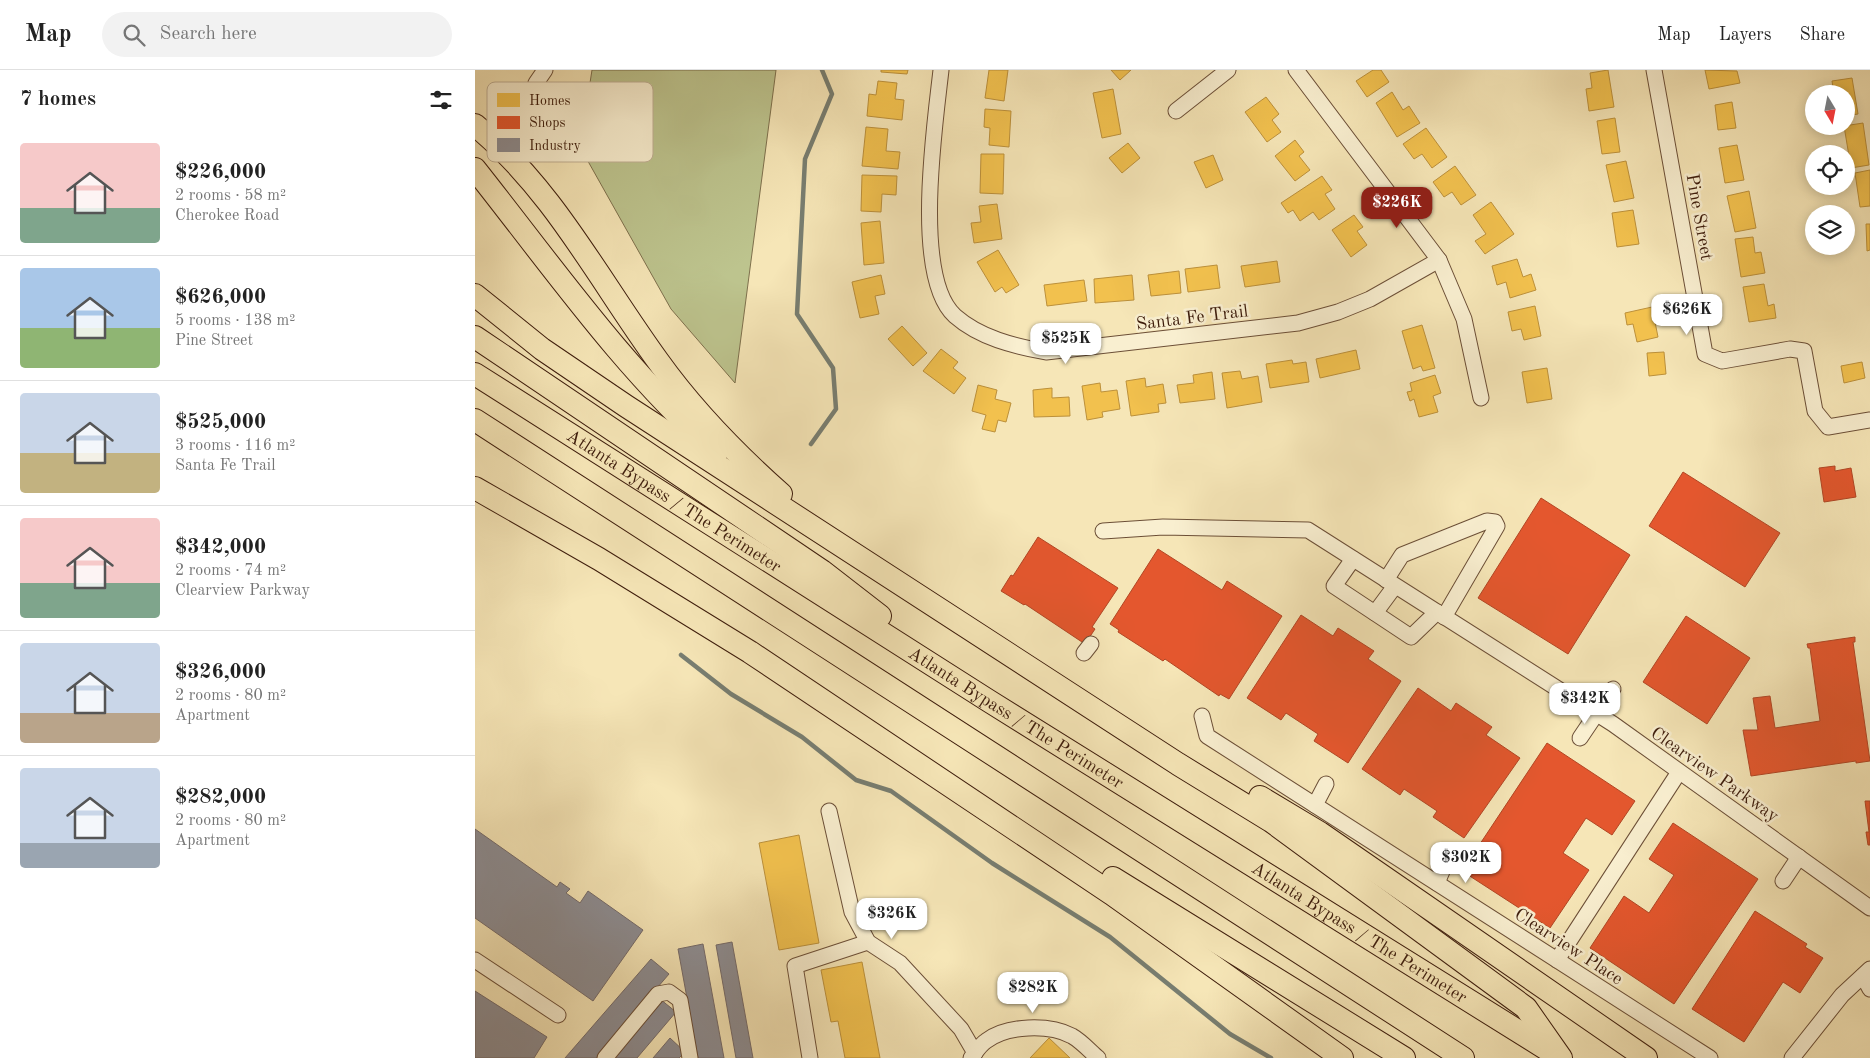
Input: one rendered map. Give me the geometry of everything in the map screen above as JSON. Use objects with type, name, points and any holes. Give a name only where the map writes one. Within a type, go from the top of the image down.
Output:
[{"type":"highway","points":[[475,125],[487,137]]},
{"type":"highway","points":[[513,162],[526,175],[577,240],[629,320],[687,399],[771,485],[847,549]]},
{"type":"highway","points":[[475,169],[631,366],[702,439],[783,508]]},
{"type":"highway","points":[[475,295],[542,349],[1178,764],[1271,821],[1526,1008],[1561,1058]]},
{"type":"highway","points":[[475,337],[822,571],[989,701]]},
{"type":"highway","name":"Atlanta Bypass / The Perimeter","points":[[475,374],[989,701],[1561,1058]]},
{"type":"highway","points":[[475,420],[1463,1058]]},
{"type":"highway","points":[[475,474],[599,559]]},
{"type":"highway","points":[[475,488],[599,559],[750,652],[1112,894],[1342,1058]]},
{"type":"highway","points":[[895,750],[1027,825],[1405,1058]]},
{"type":"highway","points":[[1178,764],[1207,773],[1265,799],[1312,828],[1646,1058]]},
{"type":"street","points":[[537,82],[545,70]]},
{"type":"street","name":"Santa Fe Trail","points":[[941,70],[935,122],[929,224],[932,264],[941,293],[954,315],[977,330],[1010,345],[1046,352],[1298,323],[1338,312],[1370,299],[1439,260]]},
{"type":"street","points":[[1176,111],[1228,70]]},
{"type":"street","points":[[1296,70],[1439,260],[1464,319],[1481,398]]},
{"type":"street","name":"Pine Street","points":[[1654,70],[1705,354],[1722,361],[1790,349],[1804,351],[1815,411],[1827,427],[1870,420]]},
{"type":"street","points":[[1353,559],[1335,586],[1375,613],[1411,637],[1441,615],[1497,526],[1495,522],[1487,521],[1402,555],[1375,613]]},
{"type":"street","name":"Clearview Parkway","points":[[1103,531],[1163,527],[1308,530],[1596,714],[1870,908]]},
{"type":"street","points":[[1580,738],[1613,689]]},
{"type":"street","name":"Clearview Place","points":[[1202,716],[1207,736],[1710,1058]]},
{"type":"street","points":[[1557,960],[1679,772]]},
{"type":"street","points":[[1315,805],[1326,784]]},
{"type":"street","points":[[829,812],[852,912],[868,942],[900,963],[961,1029],[973,1056],[986,1040],[1007,1031],[1028,1028],[1056,1031],[1072,1036],[1099,1058]]},
{"type":"street","points":[[1437,883],[1448,857]]},
{"type":"street","points":[[1783,881],[1799,857]]},
{"type":"street","points":[[810,1058],[795,966],[868,942]]},
{"type":"street","points":[[475,960],[558,1015]]},
{"type":"street","points":[[1793,1058],[1842,995],[1868,978]]},
{"type":"street","points":[[605,1058],[659,994],[669,992],[680,1000],[690,1058]]},
{"type":"green space","points":[[592,70],[776,70],[735,383],[671,309],[588,162],[653,162],[653,82],[590,82]]},
{"type":"building: Homes","points":[[881,70],[908,70],[907,74],[881,72]]},
{"type":"building: Homes","points":[[989,70],[1008,70],[1004,101],[985,98]]},
{"type":"building: Homes","points":[[1111,70],[1131,70],[1120,80]]},
{"type":"building: Homes","points":[[1373,70],[1381,70],[1389,82],[1367,97],[1356,81]]},
{"type":"building: Homes","points":[[1608,70],[1614,107],[1589,111],[1586,89],[1592,88],[1590,73]]},
{"type":"building: Homes","points":[[1705,70],[1737,71],[1740,83],[1709,89]]},
{"type":"building: Homes","points":[[1852,78],[1853,85],[1833,85],[1832,81]]},
{"type":"building: Homes","points":[[878,81],[897,83],[895,99],[904,100],[902,120],[867,116],[869,94],[876,95]]},
{"type":"building: Homes","points":[[1113,89],[1121,134],[1102,138],[1093,93]]},
{"type":"building: Homes","points":[[1392,92],[1403,110],[1409,106],[1420,123],[1397,137],[1376,103]]},
{"type":"building: Homes","points":[[1855,96],[1858,114],[1855,114]]},
{"type":"building: Homes","points":[[1266,97],[1279,114],[1272,120],[1281,132],[1267,142],[1245,112]]},
{"type":"building: Homes","points":[[1732,102],[1736,128],[1718,130],[1715,105]]},
{"type":"building: Homes","points":[[985,109],[1011,111],[1009,147],[989,145],[990,128],[984,127]]},
{"type":"building: Homes","points":[[1615,118],[1620,152],[1602,154],[1597,121]]},
{"type":"building: Homes","points":[[1863,123],[1869,165],[1855,167],[1855,145],[1847,145],[1846,135],[1855,135],[1855,124]]},
{"type":"building: Homes","points":[[866,127],[888,129],[886,151],[900,152],[898,169],[862,166]]},
{"type":"building: Homes","points":[[1426,128],[1447,157],[1432,168],[1422,154],[1414,159],[1403,144]]},
{"type":"building: Homes","points":[[1295,140],[1304,152],[1299,156],[1310,170],[1295,181],[1275,156]]},
{"type":"building: Homes","points":[[1128,143],[1140,158],[1122,173],[1109,158]]},
{"type":"building: Homes","points":[[1737,145],[1744,180],[1725,183],[1719,148]]},
{"type":"building: Homes","points":[[981,154],[1004,154],[1003,194],[980,193]]},
{"type":"building: Homes","points":[[1213,155],[1223,180],[1206,188],[1194,162]]},
{"type":"building: Homes","points":[[1626,161],[1634,198],[1614,202],[1606,165]]},
{"type":"building: Homes","points":[[1455,166],[1476,195],[1461,205],[1452,192],[1444,197],[1433,182]]},
{"type":"building: Homes","points":[[1870,170],[1870,206],[1860,207],[1855,173]]},
{"type":"building: Homes","points":[[862,175],[897,176],[896,195],[882,194],[881,212],[861,211]]},
{"type":"building: Homes","points":[[1322,176],[1332,190],[1325,194],[1335,209],[1319,220],[1313,212],[1300,221],[1293,210],[1288,213],[1281,203]]},
{"type":"building: Homes","points":[[1749,191],[1756,228],[1735,232],[1727,196]]},
{"type":"building: Homes","points":[[1491,202],[1514,234],[1485,254],[1475,241],[1486,234],[1473,215]]},
{"type":"building: Homes","points":[[997,204],[1002,239],[974,243],[971,223],[981,222],[979,206]]},
{"type":"building: Homes","points":[[1633,210],[1639,244],[1617,247],[1612,213]]},
{"type":"building: Homes","points":[[1354,215],[1363,227],[1357,231],[1367,245],[1351,257],[1332,230]]},
{"type":"building: Homes","points":[[880,221],[884,263],[864,265],[861,223]]},
{"type":"building: Homes","points":[[1866,224],[1870,224],[1870,250],[1867,251]]},
{"type":"building: Homes","points":[[1753,237],[1755,253],[1761,252],[1765,273],[1741,277],[1735,239]]},
{"type":"building: Homes","points":[[998,250],[1019,285],[1006,293],[1002,287],[995,292],[977,262]]},
{"type":"building: Homes","points":[[1517,259],[1523,277],[1531,274],[1536,290],[1510,298],[1506,282],[1497,285],[1492,266]]},
{"type":"building: Homes","points":[[1277,261],[1280,282],[1245,287],[1241,266]]},
{"type":"building: Homes","points":[[1217,265],[1220,288],[1188,292],[1185,269]]},
{"type":"building: Homes","points":[[1179,271],[1181,293],[1151,296],[1148,275]]},
{"type":"building: Homes","points":[[881,275],[885,294],[875,296],[879,314],[860,318],[852,282]]},
{"type":"building: Homes","points":[[1132,275],[1134,300],[1095,303],[1094,279]]},
{"type":"building: Homes","points":[[1084,280],[1087,301],[1047,306],[1044,285]]},
{"type":"building: Homes","points":[[1764,284],[1768,306],[1774,304],[1776,318],[1749,322],[1743,287]]},
{"type":"building: Homes","points":[[1535,306],[1541,336],[1524,340],[1521,329],[1512,331],[1508,312]]},
{"type":"building: Homes","points":[[1652,307],[1658,337],[1637,342],[1633,324],[1627,325],[1625,313]]},
{"type":"building: Homes","points":[[1422,325],[1435,368],[1423,371],[1421,366],[1413,369],[1402,331]]},
{"type":"building: Homes","points":[[902,326],[927,353],[913,366],[888,339]]},
{"type":"building: Homes","points":[[941,349],[958,362],[953,368],[966,378],[954,394],[923,371]]},
{"type":"building: Homes","points":[[1356,350],[1360,369],[1320,378],[1316,359]]},
{"type":"building: Homes","points":[[1664,352],[1666,374],[1649,376],[1647,353]]},
{"type":"building: Homes","points":[[1292,360],[1293,364],[1306,362],[1309,382],[1270,388],[1266,364]]},
{"type":"building: Homes","points":[[1862,362],[1865,378],[1844,383],[1841,366]]},
{"type":"building: Homes","points":[[1547,368],[1552,399],[1527,403],[1522,372]]},
{"type":"building: Homes","points":[[1240,371],[1242,379],[1258,376],[1262,402],[1227,408],[1222,373]]},
{"type":"building: Homes","points":[[1212,372],[1215,399],[1180,403],[1177,385],[1194,383],[1193,375]]},
{"type":"building: Homes","points":[[1435,375],[1441,393],[1433,396],[1438,412],[1419,417],[1414,399],[1410,401],[1407,392],[1412,391],[1410,383]]},
{"type":"building: Homes","points":[[1145,378],[1146,387],[1163,384],[1166,403],[1158,404],[1159,412],[1131,416],[1126,381]]},
{"type":"building: Homes","points":[[1100,383],[1101,392],[1117,390],[1120,409],[1102,412],[1103,417],[1087,420],[1082,386]]},
{"type":"building: Homes","points":[[978,385],[997,390],[995,399],[1011,403],[1006,422],[998,420],[995,432],[982,429],[986,415],[972,411]]},
{"type":"building: Homes","points":[[1052,388],[1052,398],[1069,397],[1070,416],[1034,417],[1033,390]]},
{"type":"building: Homes","points":[[799,835],[819,943],[779,950],[759,843]]},
{"type":"building: Homes","points":[[862,962],[880,1058],[845,1058],[838,1021],[831,1022],[821,970]]},
{"type":"building: Homes","points":[[1049,1038],[1070,1058],[1030,1058]]},
{"type":"building: Shops","points":[[1835,466],[1835,471],[1851,468],[1856,497],[1824,502],[1819,468]]},
{"type":"building: Shops","points":[[1683,472],[1780,533],[1745,587],[1649,526]]},
{"type":"building: Shops","points":[[1541,498],[1630,555],[1568,654],[1478,598]]},
{"type":"building: Shops","points":[[1038,537],[1118,588],[1092,627],[1095,629],[1085,644],[1025,604],[1001,591]]},
{"type":"building: Shops","points":[[1158,549],[1222,590],[1227,581],[1282,616],[1229,699],[1220,694],[1219,696],[1165,659],[1163,661],[1118,632],[1119,630],[1110,624]]},
{"type":"building: Shops","points":[[1301,615],[1333,636],[1338,628],[1374,651],[1368,659],[1401,681],[1348,763],[1314,741],[1318,734],[1286,713],[1281,720],[1247,698]]},
{"type":"building: Shops","points":[[1686,616],[1750,658],[1707,724],[1643,682]]},
{"type":"building: Shops","points":[[1855,637],[1855,642],[1853,642],[1870,761],[1856,763],[1856,761],[1751,776],[1743,730],[1758,730],[1753,698],[1770,696],[1775,728],[1820,721],[1810,648],[1808,648],[1807,644]]},
{"type":"building: Shops","points":[[1418,688],[1451,711],[1456,703],[1492,727],[1486,735],[1520,758],[1464,838],[1433,817],[1437,811],[1404,789],[1400,795],[1362,769]]},
{"type":"building: Shops","points":[[1547,743],[1635,801],[1612,835],[1586,818],[1563,853],[1589,870],[1550,928],[1462,871]]},
{"type":"building: Shops","points":[[1865,801],[1870,801],[1870,845],[1868,845],[1866,832],[1869,832]]},
{"type":"building: Shops","points":[[1673,823],[1758,879],[1674,1004],[1590,948],[1624,896],[1649,913],[1674,875],[1649,859]]},
{"type":"building: Shops","points":[[1755,911],[1807,944],[1805,947],[1823,958],[1800,993],[1783,982],[1744,1042],[1692,1009]]},
{"type":"building: Industry","points":[[475,829],[557,887],[560,882],[570,889],[566,893],[580,903],[588,891],[643,930],[593,1001],[475,918]]},
{"type":"building: Industry","points":[[732,942],[753,1058],[736,1058],[716,945]]},
{"type":"building: Industry","points":[[703,944],[724,1058],[698,1058],[678,949]]},
{"type":"building: Industry","points":[[651,959],[669,974],[597,1058],[565,1058]]},
{"type":"building: Industry","points":[[475,991],[547,1037],[534,1058],[475,1058]]},
{"type":"building: Industry","points":[[660,999],[676,1012],[637,1058],[611,1058]]},
{"type":"building: Industry","points":[[670,1038],[685,1052],[679,1058],[653,1058]]},
{"type":"waterway","points":[[811,444],[836,409],[833,368],[797,314],[805,159],[832,94],[822,70]]},
{"type":"waterway","points":[[681,655],[731,694],[802,737],[856,780],[891,791],[992,863],[1110,937],[1230,1034],[1271,1058]]}]
